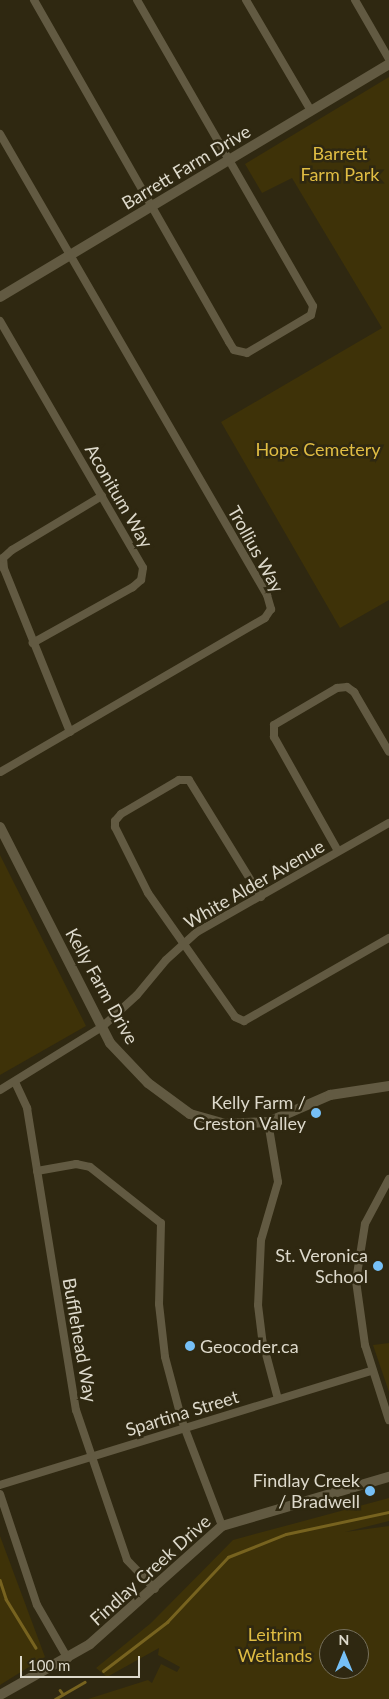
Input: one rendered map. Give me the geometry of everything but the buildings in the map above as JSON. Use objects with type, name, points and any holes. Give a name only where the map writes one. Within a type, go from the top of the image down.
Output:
[{"type":"street","points":[[34,0],[234,350],[247,353],[311,316],[313,306],[137,0]]},
{"type":"street","points":[[246,0],[311,111]]},
{"type":"street","points":[[355,0],[389,59]]},
{"type":"street","name":"Barrett Farm Drive","points":[[0,296],[389,64]]},
{"type":"street","points":[[0,134],[70,255]]},
{"type":"street","name":"Trollius Way","points":[[0,772],[265,618],[271,609],[262,587],[70,255]]},
{"type":"street","name":"Aconitum Way","points":[[0,321],[143,568],[141,580],[33,643]]},
{"type":"street","points":[[70,732],[4,569],[3,558],[12,550],[102,496]]},
{"type":"street","points":[[338,852],[274,737],[274,725],[336,688],[347,687],[354,692],[389,752]]},
{"type":"street","points":[[261,897],[195,785],[189,780],[179,780],[121,814],[115,828],[148,893],[235,1016],[244,1021],[389,938]]},
{"type":"street","name":"White Alder Avenue","points":[[0,1090],[102,1027],[137,996],[183,943],[389,823]]},
{"type":"street","name":"Kelly Farm Drive","points":[[0,827],[102,1027],[128,1066],[190,1114],[224,1124],[268,1122],[330,1095],[389,1086]]},
{"type":"street","name":"Bufflehead Way","points":[[15,1082],[26,1102],[72,1393],[91,1458],[127,1560],[154,1589]]},
{"type":"street","points":[[268,1122],[278,1182],[261,1240],[258,1305],[262,1340],[278,1399]]},
{"type":"street","points":[[37,1171],[76,1164],[90,1166],[161,1223],[158,1277],[161,1332],[171,1385],[184,1427],[222,1526]]},
{"type":"street","points":[[389,1179],[364,1224],[356,1267],[359,1318],[389,1420]]},
{"type":"street","name":"Spartina Street","points":[[0,1485],[373,1370]]},
{"type":"street","name":"Findlay Creek Drive","points":[[0,1695],[68,1659],[96,1640],[222,1526],[389,1477]]},
{"type":"street","points":[[0,1494],[37,1605],[68,1659]]},
{"type":"green space","name":"Hope Cemetery","points":[[389,77],[389,600],[340,628],[221,422],[382,328],[292,178],[262,193],[245,164]]},
{"type":"green space","points":[[0,855],[86,1026],[0,1075]]},
{"type":"green space","points":[[389,1343],[389,1392],[373,1345]]},
{"type":"green space","name":"Leitrim Wetlands","points":[[389,1498],[389,1521],[345,1532],[389,1526],[389,1699],[88,1699],[148,1680],[152,1683],[161,1664],[177,1672],[180,1667],[158,1655],[159,1648],[107,1677],[96,1668],[151,1623],[233,1540]]},
{"type":"green space","points":[[0,1536],[45,1657],[0,1685]]},
{"type":"waterway","points":[[103,1671],[167,1622],[228,1557],[286,1534],[389,1512]]},
{"type":"waterway","points":[[0,1580],[6,1599],[36,1648]]},
{"type":"waterway","points":[[55,1699],[84,1682]]},
{"type":"waterway","points":[[60,1690],[63,1694]]},
{"type":"place","name":"Kelly Farm / Creston Valley","points":[[316,1113]]},
{"type":"place","name":"St. Veronica School","points":[[378,1266]]},
{"type":"place","name":"Geocoder.ca","points":[[190,1346]]},
{"type":"place","name":"Findlay Creek / Bradwell","points":[[370,1491]]},
{"type":"park label","name":"Barrett Farm Park","points":[[340,164]]}]
